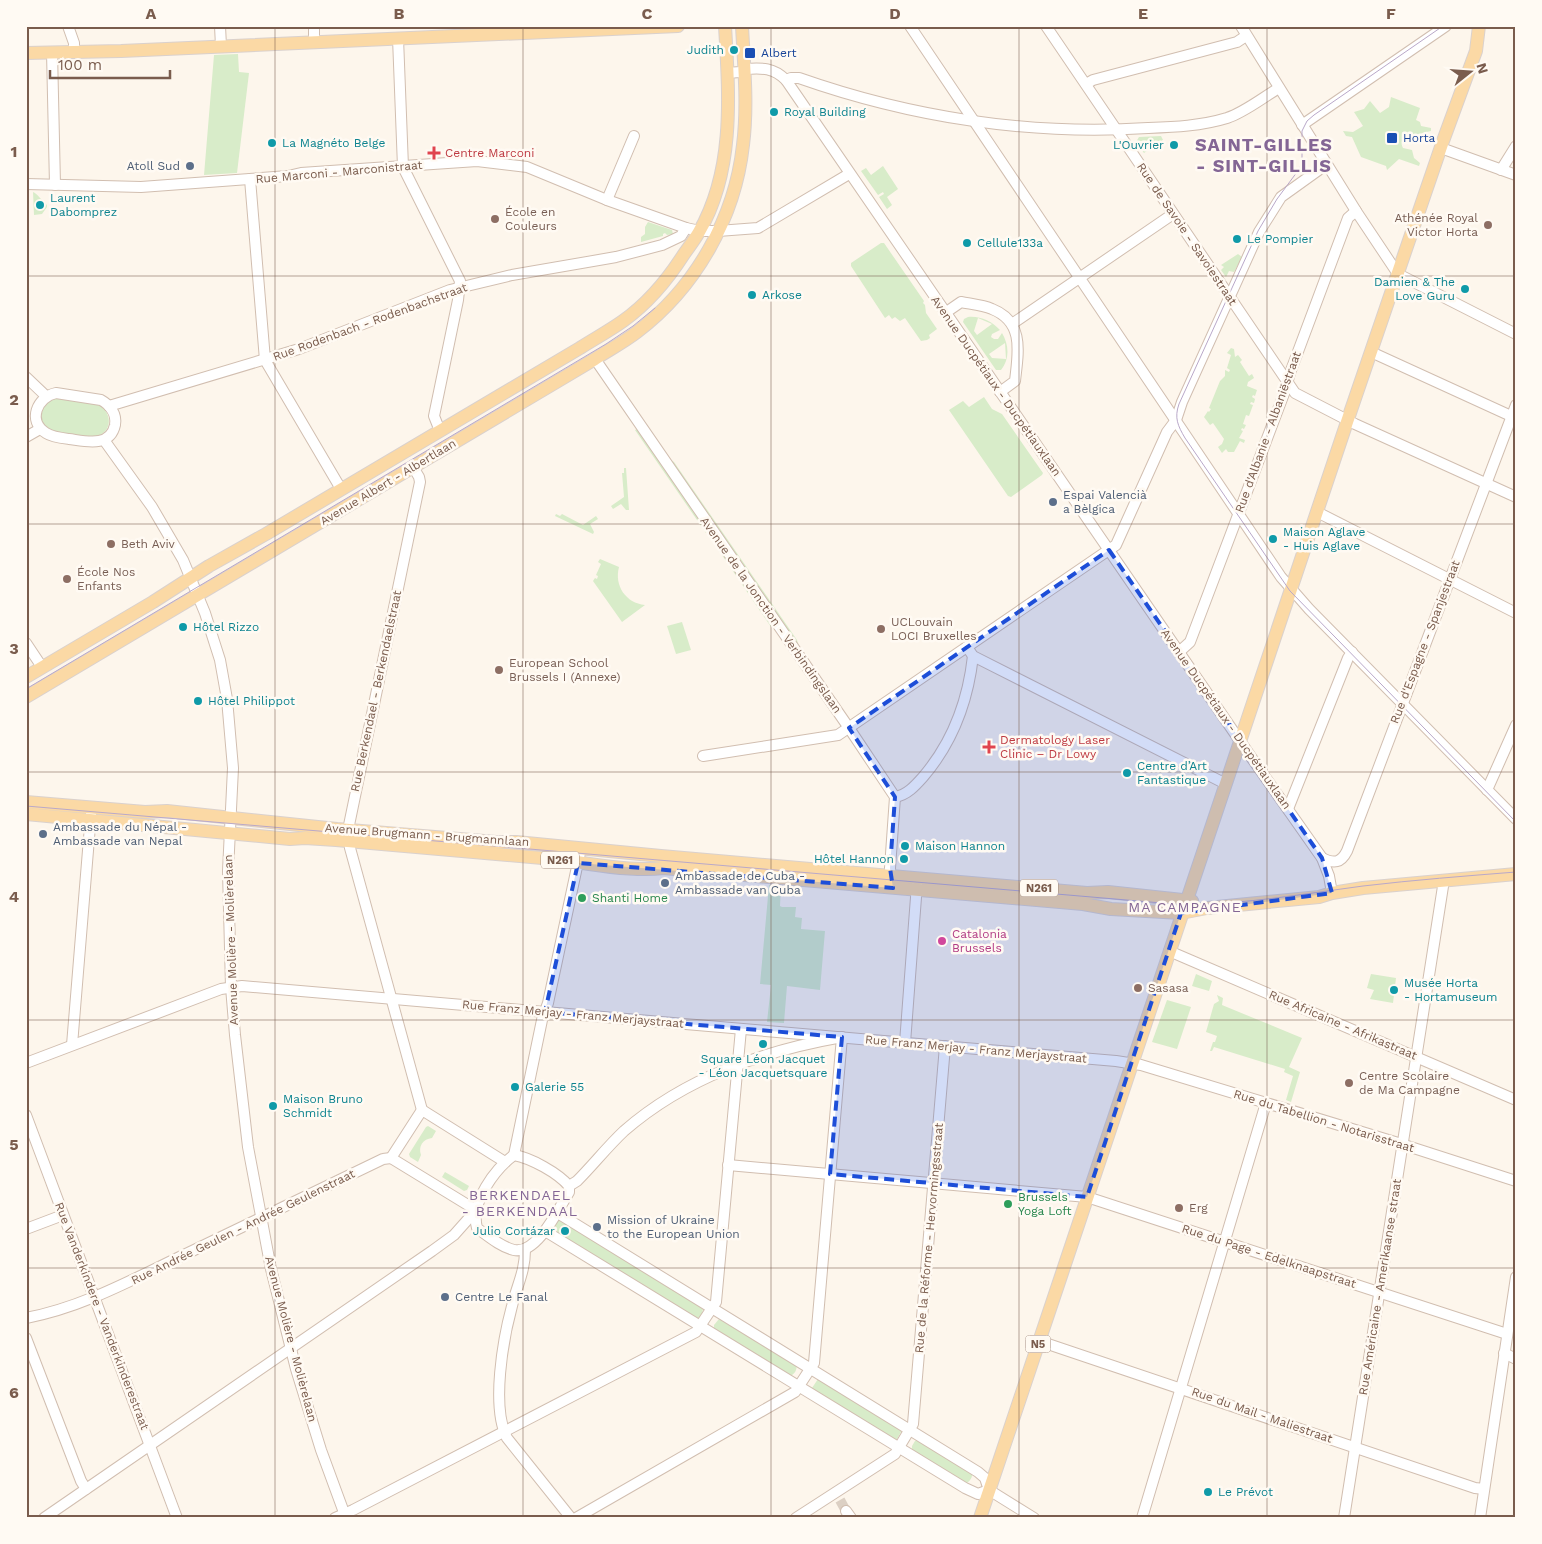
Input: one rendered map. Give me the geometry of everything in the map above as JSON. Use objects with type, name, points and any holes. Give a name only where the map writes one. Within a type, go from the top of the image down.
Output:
[{"type":"main road","points":[[26,54],[678,26]]},
{"type":"main road","name":"Avenue Albert - Albertlaan","points":[[26,676],[623,321],[661,286],[700,231],[714,198],[723,165],[728,118],[726,26]]},
{"type":"main road","name":"Avenue Albert - Albertlaan","points":[[26,697],[595,359],[636,333],[673,300],[700,264],[718,231],[734,193],[740,166],[745,118],[742,26]]},
{"type":"main road","name":"N5","points":[[980,1518],[1347,420],[1476,51],[1479,26]]},
{"type":"main road","name":"Avenue Brugmann - Brugmannlaan","points":[[26,802],[229,833],[290,839],[349,836],[516,842],[891,882]]},
{"type":"main road","name":"Avenue Brugmann - Brugmannlaan","points":[[26,814],[167,811],[230,818],[349,836],[649,870],[663,868],[917,884],[1086,893],[1108,892],[1184,907]]},
{"type":"main road","name":"N261","points":[[1444,883],[1516,874]]},
{"type":"main road","name":"N261","points":[[1184,907],[1208,901],[1319,890],[1332,893],[1372,887],[1516,878]]},
{"type":"street","points":[[68,26],[74,43],[74,52]]},
{"type":"street","points":[[220,26],[222,46]]},
{"type":"street","points":[[314,26],[314,42]]},
{"type":"street","points":[[910,26],[1290,589],[1516,819]]},
{"type":"street","name":"Rue de Savoie - Savoiestraat","points":[[1046,26],[1115,130],[1298,396],[1516,497]]},
{"type":"street","points":[[1241,26],[1356,211],[1398,274],[1516,334]]},
{"type":"street","points":[[1302,125],[1446,26]]},
{"type":"street","points":[[1086,84],[1093,80],[1237,42],[1246,36]]},
{"type":"street","points":[[398,38],[403,167],[460,281],[434,416],[440,431]]},
{"type":"street","points":[[52,52],[55,185]]},
{"type":"street","points":[[727,73],[740,72],[744,69],[771,70],[779,72],[786,80],[799,78],[866,99],[914,111],[975,121],[1040,128],[1115,130],[1186,126],[1227,118],[1279,88]]},
{"type":"street","name":"Avenue Ducpétiaux - Ducpétiauxlaan","points":[[786,80],[1322,858],[1329,876],[1332,893]]},
{"type":"street","points":[[607,200],[634,136]]},
{"type":"street","points":[[1501,170],[1516,146]]},
{"type":"street","points":[[1441,148],[1516,175]]},
{"type":"street","name":"Rue Marconi - Marconistraat","points":[[26,184],[141,188],[250,180],[301,173],[476,161],[526,167],[607,200],[686,228],[700,231]]},
{"type":"street","points":[[703,756],[838,735],[970,652],[1116,545],[1120,540],[1168,432],[1176,420],[1181,405],[1260,232],[1281,197],[1327,164]]},
{"type":"street","points":[[700,231],[758,228],[849,174]]},
{"type":"street","points":[[250,180],[265,360],[341,489]]},
{"type":"street","name":"Rue d'Albanie - Albaniëstraat","points":[[1179,652],[1190,642],[1348,218],[1356,211]]},
{"type":"street","points":[[1012,324],[1173,214]]},
{"type":"street","name":"Rue Rodenbach - Rodenbachstraat","points":[[109,406],[323,341],[460,287],[520,273],[616,257],[653,248],[681,236],[686,228]]},
{"type":"street","points":[[945,313],[961,302],[992,308],[1002,314],[1012,324],[1019,346],[1015,381],[1000,392]]},
{"type":"street","points":[[1371,352],[1511,416]]},
{"type":"street","name":"Avenue de la Jonction - Verbindingslaan","points":[[595,359],[895,797]]},
{"type":"street","points":[[26,377],[46,396]]},
{"type":"street","points":[[56,393],[101,400],[109,406],[114,414],[115,425],[111,434],[104,440],[94,443],[49,435],[40,429],[36,420],[36,410],[41,400],[46,396],[56,393]]},
{"type":"street","name":"Rue d'Espagne - Spanjestraat","points":[[1322,858],[1334,862],[1340,861],[1344,857],[1516,405]]},
{"type":"street","points":[[26,437],[40,429]]},
{"type":"street","name":"Avenue Molière - Molièrelaan","points":[[104,440],[152,507],[176,547],[205,613],[220,660],[227,699],[233,768],[228,897],[231,987],[242,1101],[253,1176],[271,1269],[291,1348],[342,1516]]},
{"type":"street","name":"Rue Berkendael - Berkendaelstraat","points":[[414,467],[420,482],[349,836],[368,915],[422,1110]]},
{"type":"street","points":[[1317,512],[1516,613]]},
{"type":"street","points":[[26,643],[42,667]]},
{"type":"street","points":[[970,652],[1224,784]]},
{"type":"street","points":[[891,882],[890,868],[895,797],[907,793],[920,780],[931,768],[949,740],[967,692],[970,652]]},
{"type":"street","points":[[1288,810],[1352,652]]},
{"type":"street","points":[[1487,790],[1516,725]]},
{"type":"street","points":[[72,1045],[91,813]]},
{"type":"street","points":[[525,1250],[515,1250],[502,1245],[477,1228],[475,1221],[476,1212],[495,1172],[514,1155],[581,848]]},
{"type":"street","name":"Rue Américaine - Amerikaanse straat","points":[[1344,1518],[1444,883]]},
{"type":"street","points":[[905,1043],[917,884]]},
{"type":"street","name":"Rue Africaine - Afrikastraat","points":[[1169,951],[1516,1100]]},
{"type":"street","name":"Rue Franz Merjay - Franz Merjaystraat","points":[[26,1063],[231,987],[242,986],[945,1046],[1132,1064]]},
{"type":"street","points":[[342,1516],[696,1332],[701,1326],[716,1302],[741,1029]]},
{"type":"street","points":[[569,1186],[577,1181],[624,1132],[648,1112],[692,1084],[737,1064],[806,1044],[842,1037],[814,1363],[811,1369],[796,1392],[576,1518]]},
{"type":"street","name":"Rue de la Réforme - Hervormingsstraat","points":[[900,1447],[913,1424],[945,1046]]},
{"type":"street","name":"Rue du Tabellion - Notarisstraat","points":[[1132,1064],[1516,1181]]},
{"type":"street","points":[[1142,1518],[1266,1104]]},
{"type":"street","points":[[476,1212],[391,1158],[422,1110],[505,1162]]},
{"type":"street","name":"Rue Vanderkindere - Vanderkinderestraat","points":[[26,1115],[177,1518]]},
{"type":"street","points":[[514,1155],[526,1157],[564,1180],[569,1186],[569,1192],[545,1231],[525,1250],[523,1272],[512,1305],[505,1336],[501,1364],[499,1412],[503,1431],[507,1438],[572,1518]]},
{"type":"street","name":"Rue Andrée Geulen - Andrée Geulenstraat","points":[[26,1318],[51,1313],[95,1298],[383,1159],[391,1158]]},
{"type":"street","name":"Rue du Page - Edelknaapstraat","points":[[728,1165],[1087,1197],[1507,1334]]},
{"type":"street","points":[[44,1518],[454,1235],[476,1212]]},
{"type":"street","points":[[556,1212],[978,1472],[985,1478],[989,1490],[1034,1518]]},
{"type":"street","points":[[26,1229],[64,1215]]},
{"type":"street","points":[[454,1235],[477,1228]]},
{"type":"street","points":[[545,1231],[968,1490],[978,1494],[989,1490]]},
{"type":"street","points":[[1480,1518],[1516,1277]]},
{"type":"street","points":[[1507,1334],[1516,1324]]},
{"type":"street","points":[[26,1338],[81,1481],[86,1489]]},
{"type":"street","name":"Rue du Mail - Maliestraat","points":[[1039,1341],[1476,1488],[1484,1489]]},
{"type":"street","points":[[1504,1353],[1516,1359]]},
{"type":"street","points":[[796,1518],[837,1496],[895,1454],[900,1447]]},
{"type":"highlighted area","points":[[1109,550],[1322,858],[1332,893],[1181,913],[1087,1197],[830,1174],[842,1037],[545,1012],[578,863],[893,888],[890,868],[895,797],[849,728]]},
{"type":"green space","points":[[238,54],[239,72],[249,73],[237,173],[204,175],[214,55]]},
{"type":"green space","points":[[1391,97],[1420,108],[1416,120],[1420,122],[1421,126],[1431,128],[1431,131],[1422,133],[1416,138],[1407,136],[1402,141],[1403,148],[1412,150],[1414,158],[1420,163],[1419,166],[1399,159],[1387,170],[1386,166],[1361,157],[1352,137],[1346,136],[1343,131],[1353,132],[1363,126],[1354,112],[1364,109],[1370,101],[1380,113],[1389,107]]},
{"type":"green space","points":[[1161,136],[1163,140],[1144,153],[1136,142],[1139,137]]},
{"type":"green space","points":[[883,166],[898,189],[887,197],[892,205],[887,209],[879,197],[884,194],[883,192],[878,195],[861,171],[866,168],[871,175]]},
{"type":"green space","points":[[33,192],[47,205],[42,214],[34,215]]},
{"type":"green space","points":[[648,222],[672,230],[673,234],[667,235],[665,233],[663,236],[641,242],[641,237],[645,234],[645,227]]},
{"type":"green space","points":[[881,243],[884,243],[924,301],[926,313],[937,329],[929,335],[930,338],[927,340],[921,341],[905,318],[900,321],[895,317],[892,319],[889,315],[885,318],[851,266],[851,263]]},
{"type":"green space","points":[[1238,254],[1242,257],[1234,272],[1229,271],[1226,277],[1221,270],[1224,267],[1221,265]]},
{"type":"green space","points":[[968,317],[981,318],[993,324],[1000,330],[992,334],[991,337],[998,339],[1002,333],[1006,342],[1008,352],[1006,361],[1001,370],[996,370],[963,322]],"holes":[[[978,318],[992,324],[977,335],[974,331]],[[1005,343],[1006,359],[992,358],[989,354]]]},
{"type":"green space","points":[[1231,348],[1234,349],[1235,357],[1238,355],[1242,360],[1240,362],[1249,376],[1252,374],[1254,378],[1248,382],[1247,386],[1257,390],[1255,396],[1253,395],[1252,397],[1255,399],[1254,403],[1251,402],[1250,404],[1253,405],[1249,416],[1246,415],[1243,424],[1246,425],[1244,429],[1242,428],[1241,430],[1243,431],[1239,438],[1245,440],[1244,443],[1240,441],[1234,452],[1228,452],[1226,449],[1222,453],[1218,447],[1224,439],[1213,423],[1210,425],[1204,417],[1211,409],[1209,408],[1220,381],[1225,376],[1225,370],[1229,372],[1230,370],[1227,368],[1231,355],[1227,353]]},
{"type":"green space","points":[[984,397],[992,409],[1002,414],[1043,473],[1011,497],[1008,496],[949,410],[963,401],[969,407]]},
{"type":"green space","points":[[57,398],[100,405],[109,419],[107,428],[100,435],[94,437],[68,435],[50,429],[44,425],[41,418],[42,410],[44,405]]},
{"type":"green space","points":[[637,429],[706,529],[706,533],[635,430]]},
{"type":"green space","points":[[671,460],[797,640],[799,646],[797,645]]},
{"type":"green space","points":[[624,468],[626,468],[629,510],[626,510],[621,504],[613,509],[611,506],[624,497],[622,473],[624,473]]},
{"type":"green space","points":[[556,514],[560,516],[562,514],[583,525],[596,516],[598,519],[590,524],[594,532],[593,534],[555,516]]},
{"type":"green space","points":[[709,536],[712,537],[771,623],[771,627]]},
{"type":"green space","points":[[600,559],[619,567],[618,581],[623,592],[632,601],[645,605],[622,622],[593,581],[598,576],[596,575],[601,564],[598,562]]},
{"type":"green space","points":[[682,622],[691,650],[676,654],[667,626]]},
{"type":"green space","points":[[769,885],[781,886],[780,906],[796,907],[795,917],[802,918],[801,929],[825,931],[820,990],[787,986],[784,1023],[767,1022],[771,985],[760,984]]},
{"type":"green space","points":[[1196,974],[1212,981],[1209,991],[1192,986]]},
{"type":"green space","points":[[1371,974],[1396,978],[1393,1003],[1370,999],[1374,990],[1367,988]]},
{"type":"green space","points":[[1217,995],[1223,998],[1222,1005],[1302,1038],[1289,1067],[1300,1072],[1291,1102],[1286,1100],[1293,1076],[1284,1072],[1285,1069],[1214,1047],[1210,1051],[1217,1036],[1206,1032],[1214,1004],[1219,1001]]},
{"type":"green space","points":[[1167,1000],[1191,1007],[1177,1049],[1152,1042]]},
{"type":"green space","points":[[428,1126],[436,1131],[432,1138],[422,1144],[418,1162],[410,1157],[409,1154]]},
{"type":"green space","points":[[445,1172],[469,1186],[467,1190],[464,1191],[442,1177]]},
{"type":"green space","points":[[557,1221],[562,1221],[703,1308],[702,1315],[697,1319],[552,1230]]},
{"type":"green space","points":[[719,1319],[796,1365],[795,1372],[790,1376],[714,1329],[714,1325]]},
{"type":"green space","points":[[818,1379],[902,1430],[897,1439],[895,1440],[813,1390],[812,1388]]},
{"type":"green space","points":[[919,1440],[972,1473],[970,1480],[966,1483],[912,1450],[915,1441]]},
{"type":"tunnel","points":[[840,1500],[846,1511]]},
{"type":"tram line","points":[[1443,26],[1307,121],[1302,131],[1302,160],[1300,168],[1277,199],[1258,231],[1179,404],[1177,418],[1185,438],[1290,591],[1516,822]]},
{"type":"tram line","points":[[1475,26],[1486,28],[1494,26]]},
{"type":"tram line","points":[[26,689],[606,344],[655,308]]},
{"type":"tram line","points":[[26,806],[1185,905],[1252,901],[1382,884],[1516,872]]},
{"type":"place","name":"Judith","points":[[734,50]]},
{"type":"place","name":"Albert","points":[[750,53]]},
{"type":"place","name":"Royal Building","points":[[774,112]]},
{"type":"place","name":"Horta","points":[[1392,138]]},
{"type":"place","name":"La Magnéto Belge","points":[[272,143]]},
{"type":"place","name":"L'Ouvrier","points":[[1174,145]]},
{"type":"place","name":"Centre Marconi","points":[[434,153]]},
{"type":"place","name":"Atoll Sud","points":[[190,166]]},
{"type":"place","name":"Laurent Dabomprez","points":[[40,205]]},
{"type":"place","name":"École en Couleurs","points":[[495,219]]},
{"type":"place","name":"Athénée Royal Victor Horta","points":[[1488,225]]},
{"type":"place","name":"Le Pompier","points":[[1237,239]]},
{"type":"place","name":"Cellule133a","points":[[967,243]]},
{"type":"place","name":"Damien & The Love Guru","points":[[1465,289]]},
{"type":"place","name":"Arkose","points":[[752,295]]},
{"type":"place","name":"Espai Valencià a Bèlgica","points":[[1053,502]]},
{"type":"place","name":"Maison Aglave - Huis Aglave","points":[[1273,539]]},
{"type":"place","name":"Beth Aviv","points":[[111,544]]},
{"type":"place","name":"École Nos Enfants","points":[[67,579]]},
{"type":"place","name":"Hôtel Rizzo","points":[[183,627]]},
{"type":"place","name":"UCLouvain LOCI Bruxelles","points":[[881,629]]},
{"type":"place","name":"European School Brussels I (Annexe)","points":[[499,670]]},
{"type":"place","name":"Hôtel Philippot","points":[[198,701]]},
{"type":"place","name":"Dermatology Laser Clinic – Dr Lowy","points":[[989,747]]},
{"type":"place","name":"Centre d’Art Fantastique","points":[[1127,773]]},
{"type":"place","name":"Ambassade du Népal - Ambassade van Nepal","points":[[43,834]]},
{"type":"place","name":"Maison Hannon","points":[[905,846]]},
{"type":"place","name":"Hôtel Hannon","points":[[904,859]]},
{"type":"place","name":"Ambassade de Cuba - Ambassade van Cuba","points":[[665,883]]},
{"type":"place","name":"Shanti Home","points":[[582,898]]},
{"type":"place","name":"Catalonia Brussels","points":[[942,941]]},
{"type":"place","name":"Sasasa","points":[[1138,988]]},
{"type":"place","name":"Musée Horta - Hortamuseum","points":[[1394,990]]},
{"type":"place","name":"Square Léon Jacquet - Léon Jacquetsquare","points":[[763,1044]]},
{"type":"place","name":"Centre Scolaire de Ma Campagne","points":[[1349,1083]]},
{"type":"place","name":"Galerie 55","points":[[515,1087]]},
{"type":"place","name":"Maison Bruno Schmidt","points":[[273,1106]]},
{"type":"place","name":"Brussels Yoga Loft","points":[[1008,1204]]},
{"type":"place","name":"Erg","points":[[1179,1208]]},
{"type":"place","name":"Mission of Ukraine to the European Union","points":[[597,1227]]},
{"type":"place","name":"Julio Cortázar","points":[[565,1231]]},
{"type":"place","name":"Centre Le Fanal","points":[[445,1297]]},
{"type":"place","name":"Le Prévot","points":[[1208,1492]]},
{"type":"district","name":"SAINT-GILLES - SINT-GILLIS","points":[[1264,154]]},
{"type":"district","name":"MA CAMPAGNE","points":[[1185,907]]},
{"type":"district","name":"BERKENDAEL - BERKENDAAL","points":[[520,1204]]}]
